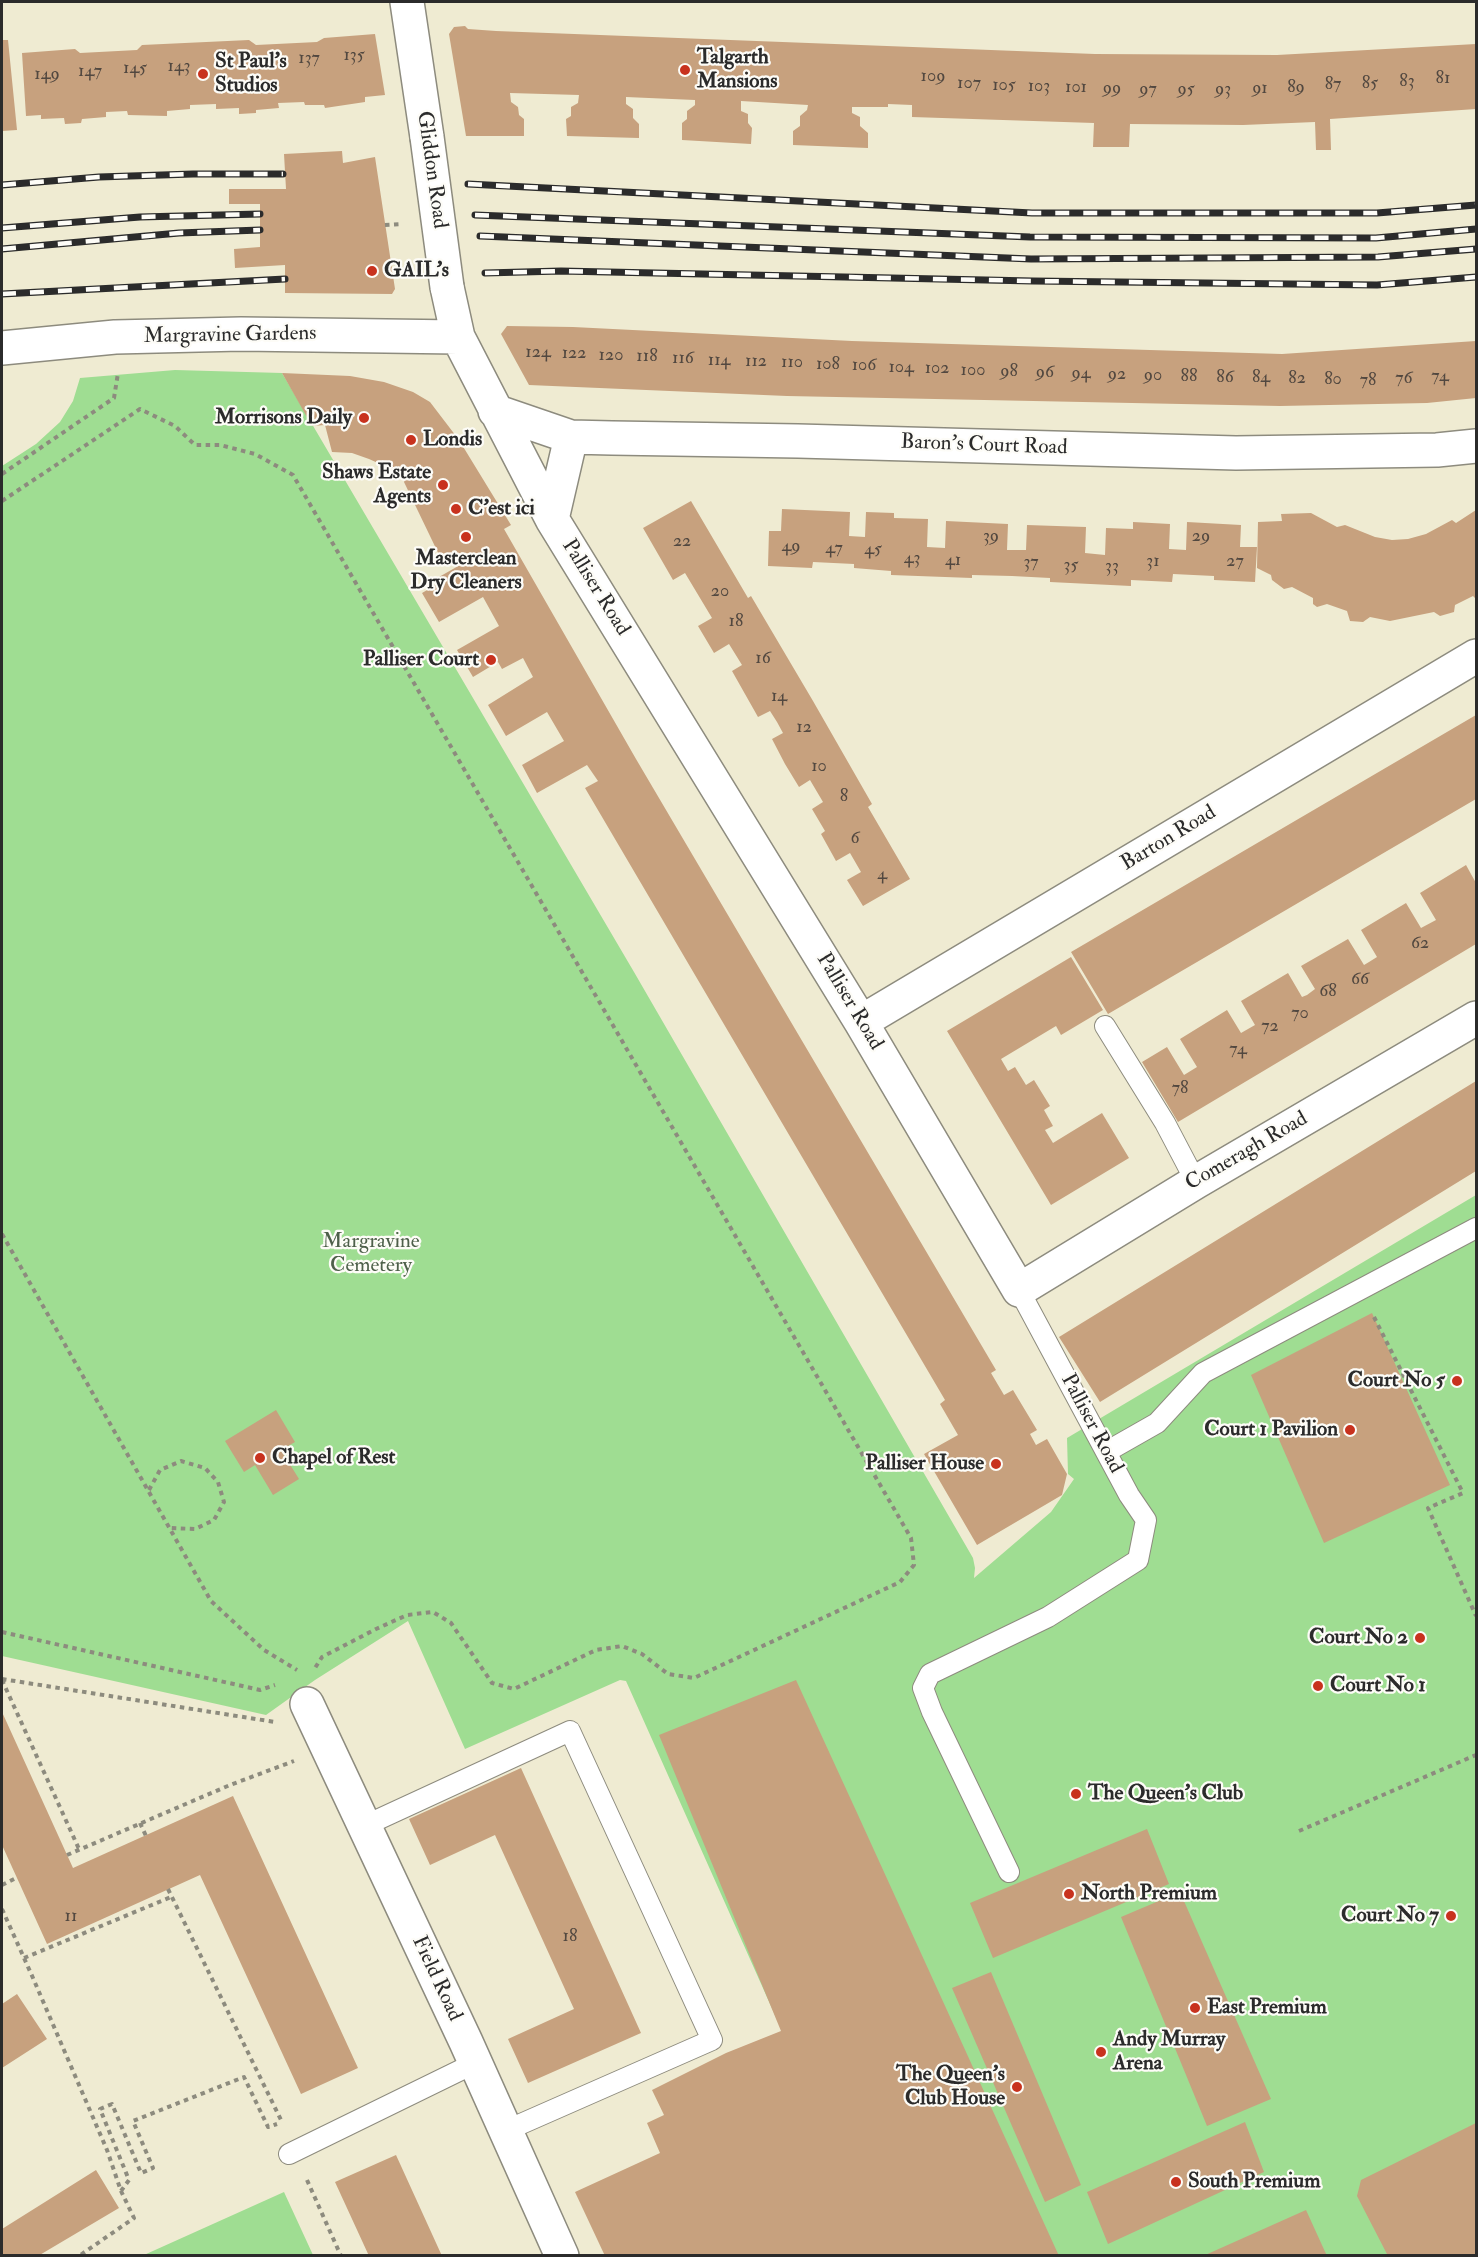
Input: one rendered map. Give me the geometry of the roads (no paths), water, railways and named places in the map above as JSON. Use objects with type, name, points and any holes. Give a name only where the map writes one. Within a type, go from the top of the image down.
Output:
[{"type":"street","name":"Gliddon Road","points":[[407,2],[447,287],[458,337]]},
{"type":"street","name":"Margravine Gardens","points":[[2,348],[115,337],[241,334],[458,337]]},
{"type":"street","name":"Palliser Road","points":[[458,337],[552,519],[861,1022],[1019,1290]]},
{"type":"street","name":"Baron's Court Road","points":[[495,411],[571,437],[1236,453],[1437,450],[1476,446]]},
{"type":"street","name":"Palliser Road","points":[[552,519],[571,437]]},
{"type":"street","name":"Barton Road","points":[[861,1022],[1476,656]]},
{"type":"street","name":"Comeragh Road","points":[[1019,1290],[1196,1182],[1476,1018]]},
{"type":"street","name":"Field Road","points":[[315,1714],[364,1826],[562,2256]]},
{"type":"lane","points":[[1105,1026],[1165,1123],[1196,1182]]},
{"type":"lane","points":[[1106,1452],[1157,1423],[1203,1373],[1476,1228]]},
{"type":"lane","name":"Palliser Road","points":[[1010,1872],[932,1712],[923,1688],[930,1674],[1048,1617],[1138,1560],[1146,1520],[1129,1495],[1019,1290]]},
{"type":"lane","points":[[364,1826],[570,1731],[712,2040],[505,2131]]},
{"type":"lane","points":[[289,2154],[475,2063]]},
{"type":"railway","points":[[2,185],[99,177],[283,174]]},
{"type":"railway","points":[[468,184],[1032,213],[1377,213],[1476,205]]},
{"type":"railway","points":[[2,228],[140,217],[260,214]]},
{"type":"railway","points":[[475,215],[1030,237],[1376,238],[1476,229]]},
{"type":"railway","points":[[2,249],[179,233],[260,230]]},
{"type":"railway","points":[[480,236],[1031,259],[1378,257],[1476,249]]},
{"type":"railway","points":[[485,273],[561,271],[1033,281],[1377,285],[1476,277]]},
{"type":"railway","points":[[2,294],[285,279]]},
{"type":"place","name":"Talgarth Mansions","points":[[685,70]]},
{"type":"place","name":"St Paul's Studios","points":[[203,74]]},
{"type":"place","name":"GAIL's","points":[[372,271]]},
{"type":"place","name":"Morrisons Daily","points":[[364,418]]},
{"type":"place","name":"Londis","points":[[411,440]]},
{"type":"place","name":"Shaws Estate Agents","points":[[443,485]]},
{"type":"place","name":"C'est ici","points":[[456,509]]},
{"type":"place","name":"Masterclean Dry Cleaners","points":[[466,537]]},
{"type":"place","name":"Palliser Court","points":[[491,660]]},
{"type":"place","name":"Court No 5","points":[[1457,1381]]},
{"type":"place","name":"Court 1 Pavilion","points":[[1350,1430]]},
{"type":"place","name":"Chapel of Rest","points":[[260,1458]]},
{"type":"place","name":"Palliser House","points":[[996,1464]]},
{"type":"place","name":"Court No 2","points":[[1420,1638]]},
{"type":"place","name":"Court No 1","points":[[1318,1686]]},
{"type":"place","name":"The Queen’s Club","points":[[1076,1794]]},
{"type":"place","name":"North Premium","points":[[1069,1894]]},
{"type":"place","name":"Court No 7","points":[[1451,1916]]},
{"type":"place","name":"East Premium","points":[[1195,2008]]},
{"type":"place","name":"Andy Murray Arena","points":[[1101,2052]]},
{"type":"place","name":"The Queen's Club House","points":[[1017,2087]]},
{"type":"place","name":"South Premium","points":[[1176,2182]]},
{"type":"park label","name":"Margravine Cemetery","points":[[371,1254]]}]
